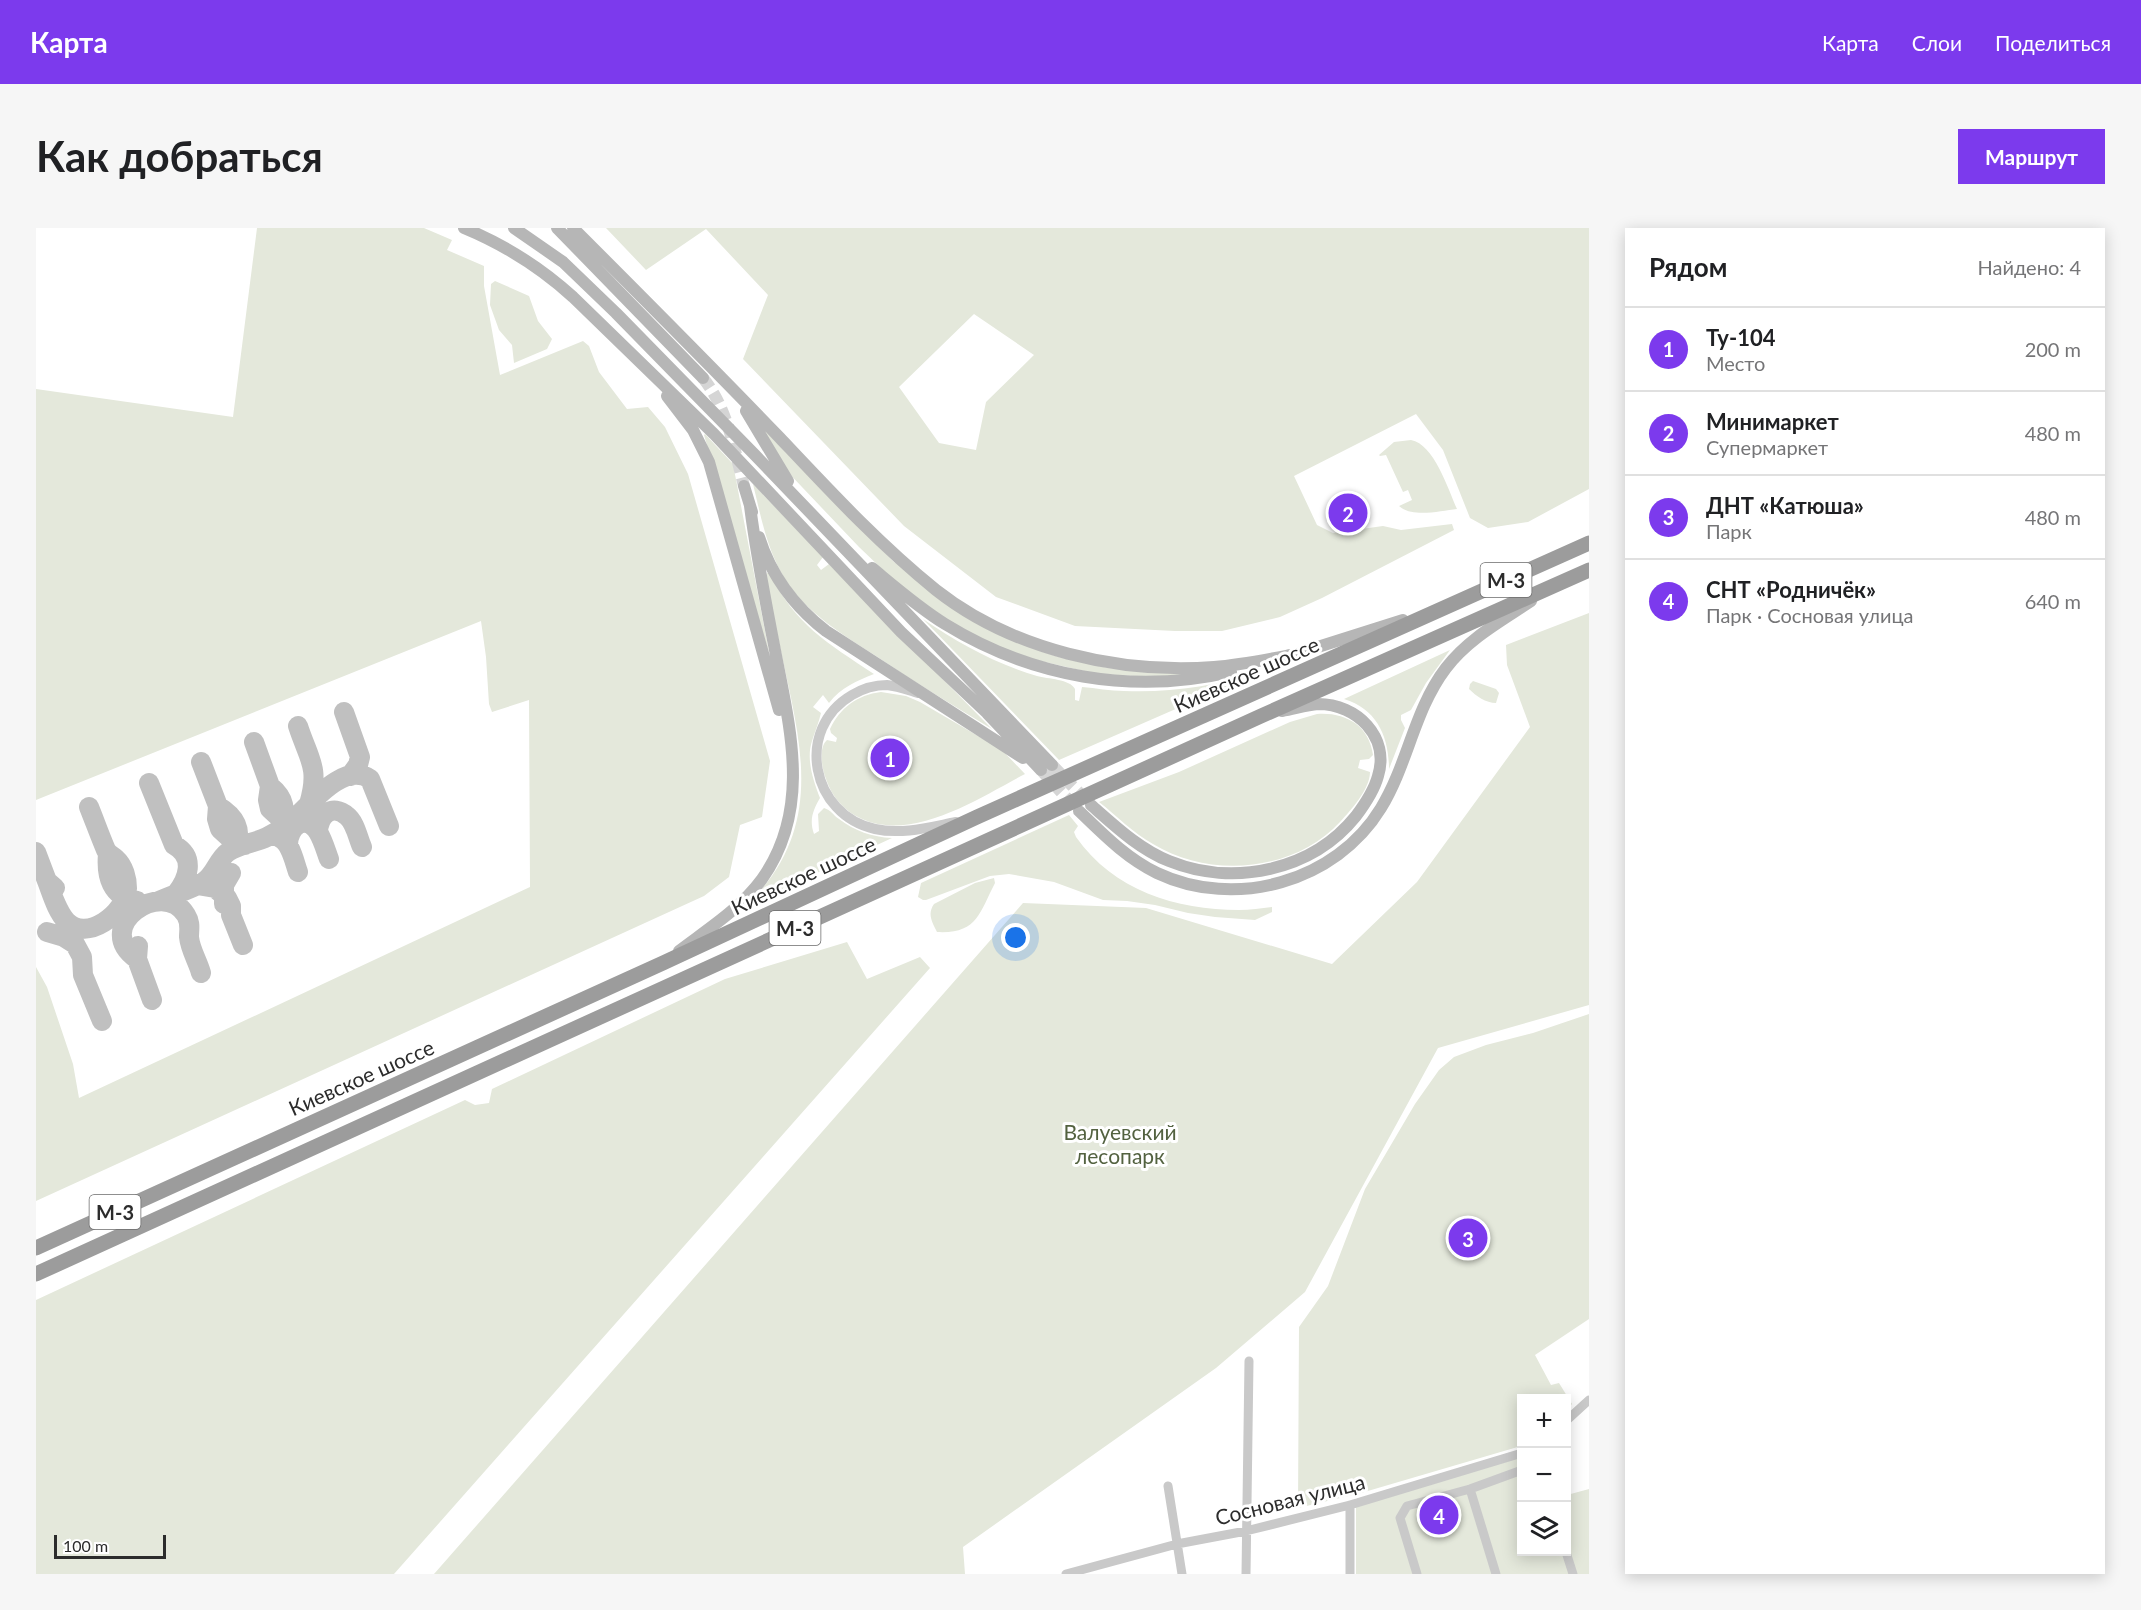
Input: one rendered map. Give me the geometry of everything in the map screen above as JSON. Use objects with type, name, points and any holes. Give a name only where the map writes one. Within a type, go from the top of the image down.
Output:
[{"type":"highway","name":"Киевское шоссе","points":[[36,1248],[663,963],[977,817],[1589,543]]},
{"type":"highway","name":"М-3","points":[[36,1275],[1261,716],[1589,570]]},
{"type":"main road","points":[[464,228],[521,256],[550,277],[714,434],[901,632],[1047,768]]},
{"type":"main road","points":[[514,228],[554,255],[578,275],[806,507],[1047,768]]},
{"type":"main road","points":[[557,228],[703,378]]},
{"type":"main road","points":[[573,228],[871,534],[937,591],[1000,629],[1086,658],[1143,667],[1216,667],[1291,655]]},
{"type":"main road","points":[[645,367],[693,430],[709,462],[793,760]]},
{"type":"main road","points":[[738,396],[776,462],[806,507]]},
{"type":"main road","points":[[744,486],[770,564],[808,617],[925,695],[1047,768]]},
{"type":"main road","points":[[663,963],[741,903],[765,874],[782,844],[790,818],[794,776],[793,760],[750,506]]},
{"type":"main road","points":[[840,544],[927,612],[962,633],[1016,659],[1064,674],[1112,682],[1176,681],[1228,673],[1456,603]]},
{"type":"main road","points":[[1078,811],[1130,857],[1156,873],[1189,884],[1211,888],[1248,889],[1284,882],[1313,871],[1339,855],[1376,816],[1399,773],[1427,699],[1447,666],[1473,640],[1555,585]]},
{"type":"main road","points":[[1091,805],[1129,838],[1150,852],[1190,868],[1228,873],[1253,873],[1287,864],[1314,852],[1346,827],[1369,797],[1381,766],[1377,739],[1363,720],[1336,707],[1314,705],[1261,716]]},
{"type":"street","points":[[925,695],[898,687],[877,686],[860,691],[839,705],[826,721],[818,741],[817,766],[822,785],[833,804],[844,815],[873,829],[907,831],[977,817]]},
{"type":"street","points":[[1246,1574],[1249,1361]]},
{"type":"street","points":[[1571,1416],[1589,1400]]},
{"type":"street","name":"Сосновая улица","points":[[1066,1574],[1177,1544],[1246,1531],[1350,1505],[1517,1454]]},
{"type":"street","points":[[1417,1574],[1400,1518],[1407,1506],[1470,1489],[1517,1471]]},
{"type":"street","points":[[1168,1486],[1182,1574]]},
{"type":"street","points":[[1470,1489],[1496,1574]]},
{"type":"street","points":[[1350,1505],[1350,1574]]},
{"type":"street","points":[[1568,1556],[1573,1574]]},
{"type":"green space","points":[[257,228],[424,228],[452,240],[447,250],[484,266],[484,286],[500,375],[583,341],[589,346],[599,372],[627,409],[648,407],[665,427],[688,474],[770,761],[762,817],[740,825],[729,877],[704,896],[36,1201],[36,967],[47,987],[73,1064],[79,1098],[530,887],[529,700],[492,712],[489,704],[481,621],[36,800],[36,389],[233,417]]},
{"type":"green space","points":[[606,228],[1589,228],[1589,489],[1528,522],[1488,528],[1470,518],[1443,450],[1416,414],[1294,476],[1317,525],[1333,533],[1383,526],[1401,530],[1452,524],[1454,530],[1280,617],[1222,631],[1075,626],[996,597],[904,526],[743,359],[768,295],[706,229],[646,270]],"holes":[[[974,314],[1034,355],[986,402],[976,450],[939,443],[899,387]]]},
{"type":"green space","points":[[495,281],[529,296],[538,321],[552,339],[547,349],[514,363],[512,345],[499,330],[490,305],[491,284]]},
{"type":"green space","points":[[756,421],[894,562],[1040,651],[1108,668],[1189,672],[1177,676],[1152,677],[1097,674],[1019,656],[961,630],[904,590],[859,547],[783,467]]},
{"type":"green space","points":[[704,435],[733,464],[770,657]]},
{"type":"green space","points":[[1411,440],[1419,443],[1433,458],[1445,479],[1457,509],[1419,513],[1399,506],[1412,500],[1408,490],[1403,492],[1386,455],[1379,455],[1394,442]]},
{"type":"green space","points":[[753,484],[823,557],[817,565],[821,570],[829,564],[992,729],[853,641],[815,614],[804,603],[785,579],[774,557],[765,533]]},
{"type":"green space","points":[[767,573],[790,607],[802,620],[827,642],[874,674],[844,689],[829,703],[823,695],[813,707],[821,713],[810,748],[813,777],[820,798],[812,815],[814,834],[819,831],[818,814],[824,808],[858,830],[871,835],[892,838],[746,906],[773,875],[790,843],[799,810],[801,776],[799,742],[770,602]]},
{"type":"green space","name":"Валуевский лесопарк","points":[[1589,613],[1589,1005],[1438,1048],[1305,1292],[1216,1368],[963,1547],[965,1574],[434,1574],[1023,903],[1146,908],[1332,964],[1417,882],[1530,727],[1507,665],[1506,645]]},
{"type":"green space","points":[[923,619],[992,659],[1037,676],[1068,683],[1075,689],[1075,700],[1079,701],[1082,687],[1119,691],[1175,690],[1225,682],[1258,673],[1059,760]]},
{"type":"green space","points":[[1450,650],[1426,683],[1411,710],[1401,715],[1405,728],[1389,769],[1387,746],[1379,726],[1365,710],[1344,699]]},
{"type":"green space","points":[[1473,681],[1496,689],[1499,693],[1496,703],[1481,699],[1469,689]]},
{"type":"green space","points":[[881,692],[906,696],[920,702],[1002,750],[1025,774],[967,805],[924,821],[903,825],[882,825],[856,816],[840,803],[829,786],[822,764],[822,748],[827,740],[836,742],[837,738],[830,729],[844,709],[857,699]]},
{"type":"green space","points":[[1317,714],[1337,715],[1354,722],[1366,736],[1373,755],[1369,759],[1360,760],[1358,768],[1370,772],[1367,785],[1354,805],[1321,839],[1299,851],[1276,860],[1251,865],[1225,866],[1200,862],[1176,855],[1146,840],[1099,802],[1179,772],[1290,722]]},
{"type":"green space","points":[[1069,815],[1078,826],[1074,832],[1076,837],[1091,855],[1108,871],[1127,883],[1169,901],[1192,906],[1239,910],[1272,907],[1272,912],[1255,920],[1215,917],[1155,905],[1103,900],[1054,882],[1009,874],[990,876],[926,900],[918,897],[921,883]]},
{"type":"green space","points":[[994,878],[995,883],[980,913],[969,926],[961,930],[937,932],[931,915],[934,904],[975,883]]},
{"type":"green space","points":[[847,942],[867,979],[920,957],[930,968],[394,1574],[36,1574],[36,1300],[465,1100],[475,1105],[489,1103],[492,1089],[725,979]]},
{"type":"green space","points":[[1589,1014],[1589,1319],[1535,1355],[1551,1385],[1559,1383],[1566,1394],[1517,1394],[1517,1447],[1361,1493],[1298,1508],[1299,1327],[1328,1286],[1365,1189],[1415,1104],[1439,1070],[1454,1057],[1486,1045],[1533,1033]]},
{"type":"green space","points":[[1517,1457],[1517,1556],[1571,1556],[1571,1494],[1589,1489],[1589,1574],[1356,1574],[1356,1506]]},
{"type":"taxiway","points":[[344,712],[360,757],[358,765],[350,776]]},
{"type":"taxiway","points":[[298,726],[312,764],[313,781],[309,804]]},
{"type":"taxiway","points":[[254,742],[270,786],[268,800],[270,809],[283,821],[298,824]]},
{"type":"taxiway","points":[[201,762],[218,806],[217,819],[220,829],[231,839],[245,845]]},
{"type":"taxiway","points":[[159,901],[202,883],[228,852],[275,833],[294,819],[330,785],[350,775],[360,775],[370,779],[389,826]]},
{"type":"taxiway","points":[[149,783],[174,845],[181,850],[187,862],[188,868],[184,882],[176,894]]},
{"type":"taxiway","points":[[270,786],[279,795],[283,804],[284,815],[281,828]]},
{"type":"taxiway","points":[[218,806],[229,814],[236,824],[238,835],[235,848]]},
{"type":"taxiway","points":[[47,881],[60,913],[67,922],[75,927],[84,929],[94,927],[104,922],[120,907],[127,888],[124,873],[119,862],[106,850],[89,807]]},
{"type":"taxiway","points":[[318,832],[321,820],[327,813],[341,812],[352,822],[362,847]]},
{"type":"taxiway","points":[[288,845],[294,828],[298,824],[308,823],[318,832],[329,859]]},
{"type":"taxiway","points":[[280,838],[289,848],[298,872]]},
{"type":"taxiway","points":[[36,852],[47,881],[55,888]]},
{"type":"taxiway","points":[[108,854],[108,870],[112,884],[121,895],[137,901]]},
{"type":"taxiway","points":[[224,904],[224,885],[231,873]]},
{"type":"taxiway","points":[[197,885],[215,888],[227,898],[243,945]]},
{"type":"taxiway","points":[[137,959],[125,946],[122,933],[126,921],[135,911],[148,904],[162,901],[175,905],[186,915],[192,951],[201,973]]},
{"type":"taxiway","points":[[47,932],[64,937],[75,944],[82,957],[83,975],[102,1021]]},
{"type":"taxiway","points":[[138,946],[137,959],[152,1000]]},
{"type":"tunnel","points":[[703,378],[712,390],[724,416],[744,486]]},
{"type":"tunnel","points":[[1052,765],[1088,802]]},
{"type":"tunnel","points":[[1041,770],[1075,807]]},
{"type":"place","name":"Минимаркет","points":[[1348,513]]},
{"type":"place","name":"Ту-104","points":[[890,758]]},
{"type":"place","name":"ДНТ «Катюша»","points":[[1468,1238]]},
{"type":"place","name":"СНТ «Родничёк»","points":[[1439,1515]]}]
